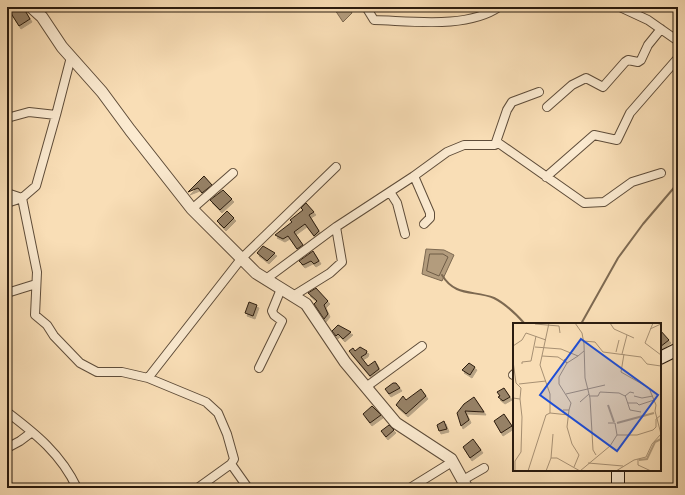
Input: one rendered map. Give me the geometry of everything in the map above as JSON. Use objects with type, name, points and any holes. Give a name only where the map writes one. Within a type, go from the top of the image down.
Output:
[{"type":"main road","points":[[661,358],[678,349]]},
{"type":"main road","points":[[618,471],[618,488]]},
{"type":"street","points":[[31,7],[42,17],[71,57],[102,92],[192,209],[256,273],[306,304],[345,362],[396,423],[452,462],[465,484],[484,468]]},
{"type":"street","points":[[366,7],[374,20],[456,21],[489,14],[499,7]]},
{"type":"street","points":[[620,7],[648,20],[678,41]]},
{"type":"street","points":[[546,107],[572,85],[586,78],[603,87],[625,62],[628,60],[638,62],[641,60],[648,45],[661,29]]},
{"type":"street","points":[[7,203],[22,198],[36,186],[71,57]]},
{"type":"street","points":[[546,177],[594,134],[617,140],[630,113],[678,58]]},
{"type":"street","points":[[266,279],[336,227],[414,176],[447,152],[464,145],[495,145],[507,110],[512,102],[539,92]]},
{"type":"street","points":[[7,118],[29,112],[56,116]]},
{"type":"street","points":[[497,142],[584,203],[604,202],[632,182],[661,173]]},
{"type":"street","points":[[148,378],[241,259],[336,167]]},
{"type":"street","points":[[192,209],[233,173]]},
{"type":"street","points":[[414,176],[430,213],[430,218],[424,224]]},
{"type":"street","points":[[390,192],[397,203],[405,234]]},
{"type":"street","points":[[7,193],[22,198]]},
{"type":"street","points":[[22,198],[37,272],[35,315],[48,325],[58,341],[80,363],[97,372],[122,372],[148,378],[206,402],[218,413],[227,434],[234,459],[231,464],[199,487]]},
{"type":"street","points":[[293,296],[330,273],[342,262],[336,227]]},
{"type":"street","points":[[7,293],[36,284]]},
{"type":"street","points":[[259,368],[282,321],[274,315],[272,311],[281,289]]},
{"type":"street","points":[[366,387],[422,346]]},
{"type":"street","points":[[7,412],[52,449],[70,474],[77,488]]},
{"type":"street","points":[[7,448],[32,432]]},
{"type":"street","points":[[410,488],[452,462]]},
{"type":"street","points":[[231,464],[248,488]]},
{"type":"water","points":[[333,7],[349,7],[352,13],[343,22]]},
{"type":"water","points":[[426,249],[444,250],[454,255],[442,281],[422,274]]},
{"type":"building","points":[[7,7],[23,7],[30,19],[19,26]]},
{"type":"building","points":[[204,176],[212,185],[202,193],[198,188],[188,192]]},
{"type":"building","points":[[223,190],[232,199],[220,210],[210,200]]},
{"type":"building","points":[[306,203],[314,212],[309,215],[319,231],[314,236],[305,224],[294,232],[303,245],[297,249],[288,236],[283,239],[275,235],[292,222],[290,220],[303,210],[301,208]]},
{"type":"building","points":[[227,211],[234,218],[224,228],[217,221]]},
{"type":"building","points":[[263,246],[275,253],[267,261],[257,253]]},
{"type":"building","points":[[313,251],[319,261],[314,264],[311,261],[303,265],[299,261]]},
{"type":"building","points":[[316,288],[328,301],[324,305],[328,314],[324,319],[314,304],[317,301],[308,293]]},
{"type":"building","points":[[249,302],[257,305],[253,316],[245,313]]},
{"type":"building","points":[[338,325],[351,332],[343,339],[338,334],[336,336],[332,331]]},
{"type":"building","points":[[661,331],[669,340],[661,346]]},
{"type":"building","points":[[360,347],[367,351],[366,354],[361,357],[368,366],[375,361],[379,369],[370,376],[349,351],[353,348],[355,351]]},
{"type":"building","points":[[469,363],[475,367],[470,375],[462,370]]},
{"type":"building","points":[[393,383],[396,383],[400,388],[389,394],[385,389]]},
{"type":"building","points":[[504,388],[510,397],[503,401],[498,397],[500,396],[497,392]]},
{"type":"building","points":[[421,389],[426,396],[406,414],[396,405],[403,396],[406,400]]},
{"type":"building","points":[[474,397],[484,412],[465,411],[469,420],[461,426],[457,413],[464,404]]},
{"type":"building","points":[[372,406],[381,415],[370,423],[363,414]]},
{"type":"building","points":[[504,414],[512,426],[501,433],[494,421]]},
{"type":"building","points":[[444,421],[447,429],[439,431],[437,425]]},
{"type":"building","points":[[389,425],[394,430],[386,437],[381,431]]},
{"type":"building","points":[[473,439],[481,450],[470,458],[463,447]]},
{"type":"waterway","points":[[582,323],[618,258],[643,224],[678,183]]},
{"type":"waterway","points":[[442,275],[447,282],[459,290],[498,300],[524,323]]}]
